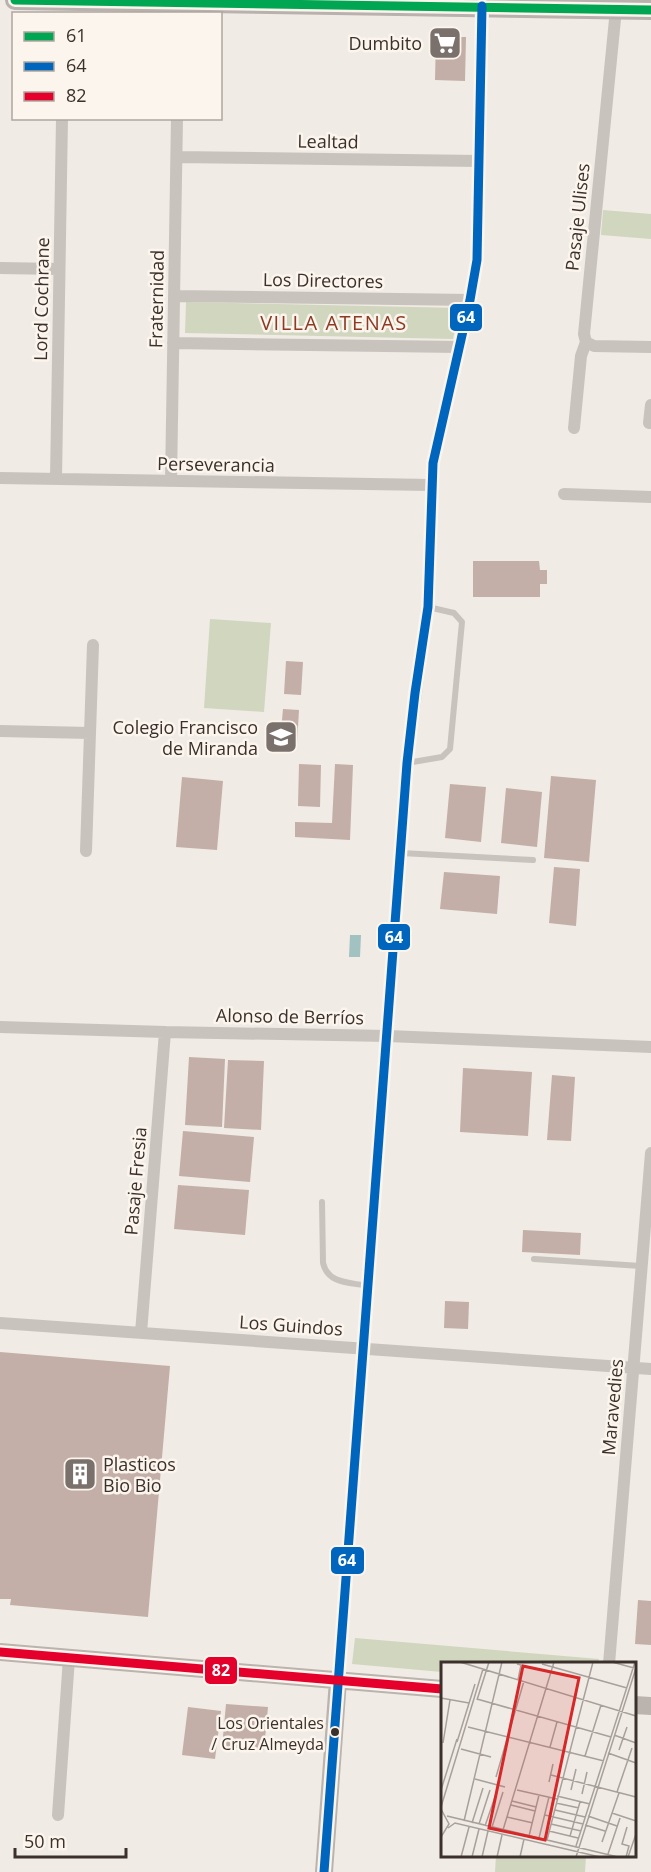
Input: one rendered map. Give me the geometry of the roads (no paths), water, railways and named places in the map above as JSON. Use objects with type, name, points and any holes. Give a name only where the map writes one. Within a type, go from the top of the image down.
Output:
[{"type":"main road","points":[[15,0],[179,8],[482,6],[651,10]]},
{"type":"main road","points":[[0,1652],[441,1689]]},
{"type":"main road","points":[[324,1872],[338,1680]]},
{"type":"main road","points":[[636,1705],[651,1706]]},
{"type":"street","points":[[338,1680],[407,763],[428,607],[431,484],[435,446],[471,300],[478,243],[482,6]]},
{"type":"street","name":"Pasaje Ulises","points":[[574,428],[581,356],[586,342],[584,334],[616,9]]},
{"type":"street","name":"Lord Cochrane","points":[[56,479],[62,120]]},
{"type":"street","name":"Fraternidad","points":[[171,481],[177,120]]},
{"type":"street","name":"Lealtad","points":[[177,157],[479,161]]},
{"type":"street","points":[[0,268],[59,269]]},
{"type":"street","name":"Los Directores","points":[[174,296],[471,300]]},
{"type":"street","points":[[586,342],[594,346],[651,347]]},
{"type":"street","points":[[173,343],[459,347]]},
{"type":"street","points":[[649,423],[651,405]]},
{"type":"street","name":"Perseverancia","points":[[0,478],[431,484]]},
{"type":"street","points":[[564,494],[651,498]]},
{"type":"street","points":[[86,851],[93,645]]},
{"type":"street","points":[[0,731],[90,733]]},
{"type":"street","name":"Alonso de Berríos","points":[[0,1027],[388,1036],[651,1047]]},
{"type":"street","name":"Pasaje Fresia","points":[[141,1333],[165,1032]]},
{"type":"street","name":"Maravedies","points":[[609,1662],[651,1152]]},
{"type":"street","name":"Los Guindos","points":[[0,1323],[651,1369]]},
{"type":"street","points":[[58,1815],[69,1658]]},
{"type":"lane","points":[[407,763],[442,757],[450,749],[462,622],[454,613],[428,607]]},
{"type":"lane","points":[[401,853],[533,860]]},
{"type":"lane","points":[[322,1202],[322,1263],[325,1272],[330,1278],[369,1286]]},
{"type":"lane","points":[[534,1259],[642,1266]]},
{"type":"water","points":[[350,935],[361,935],[360,957],[349,957]]},
{"type":"place","name":"Dumbito","points":[[445,43]]},
{"type":"place","name":"Colegio Francisco de Miranda","points":[[281,737]]},
{"type":"place","name":"Plasticos Bio Bio","points":[[80,1474]]},
{"type":"place","name":"Los Orientales / Cruz Almeyda","points":[[335,1732]]},
{"type":"district","name":"VILLA ATENAS","points":[[334,322]]}]
